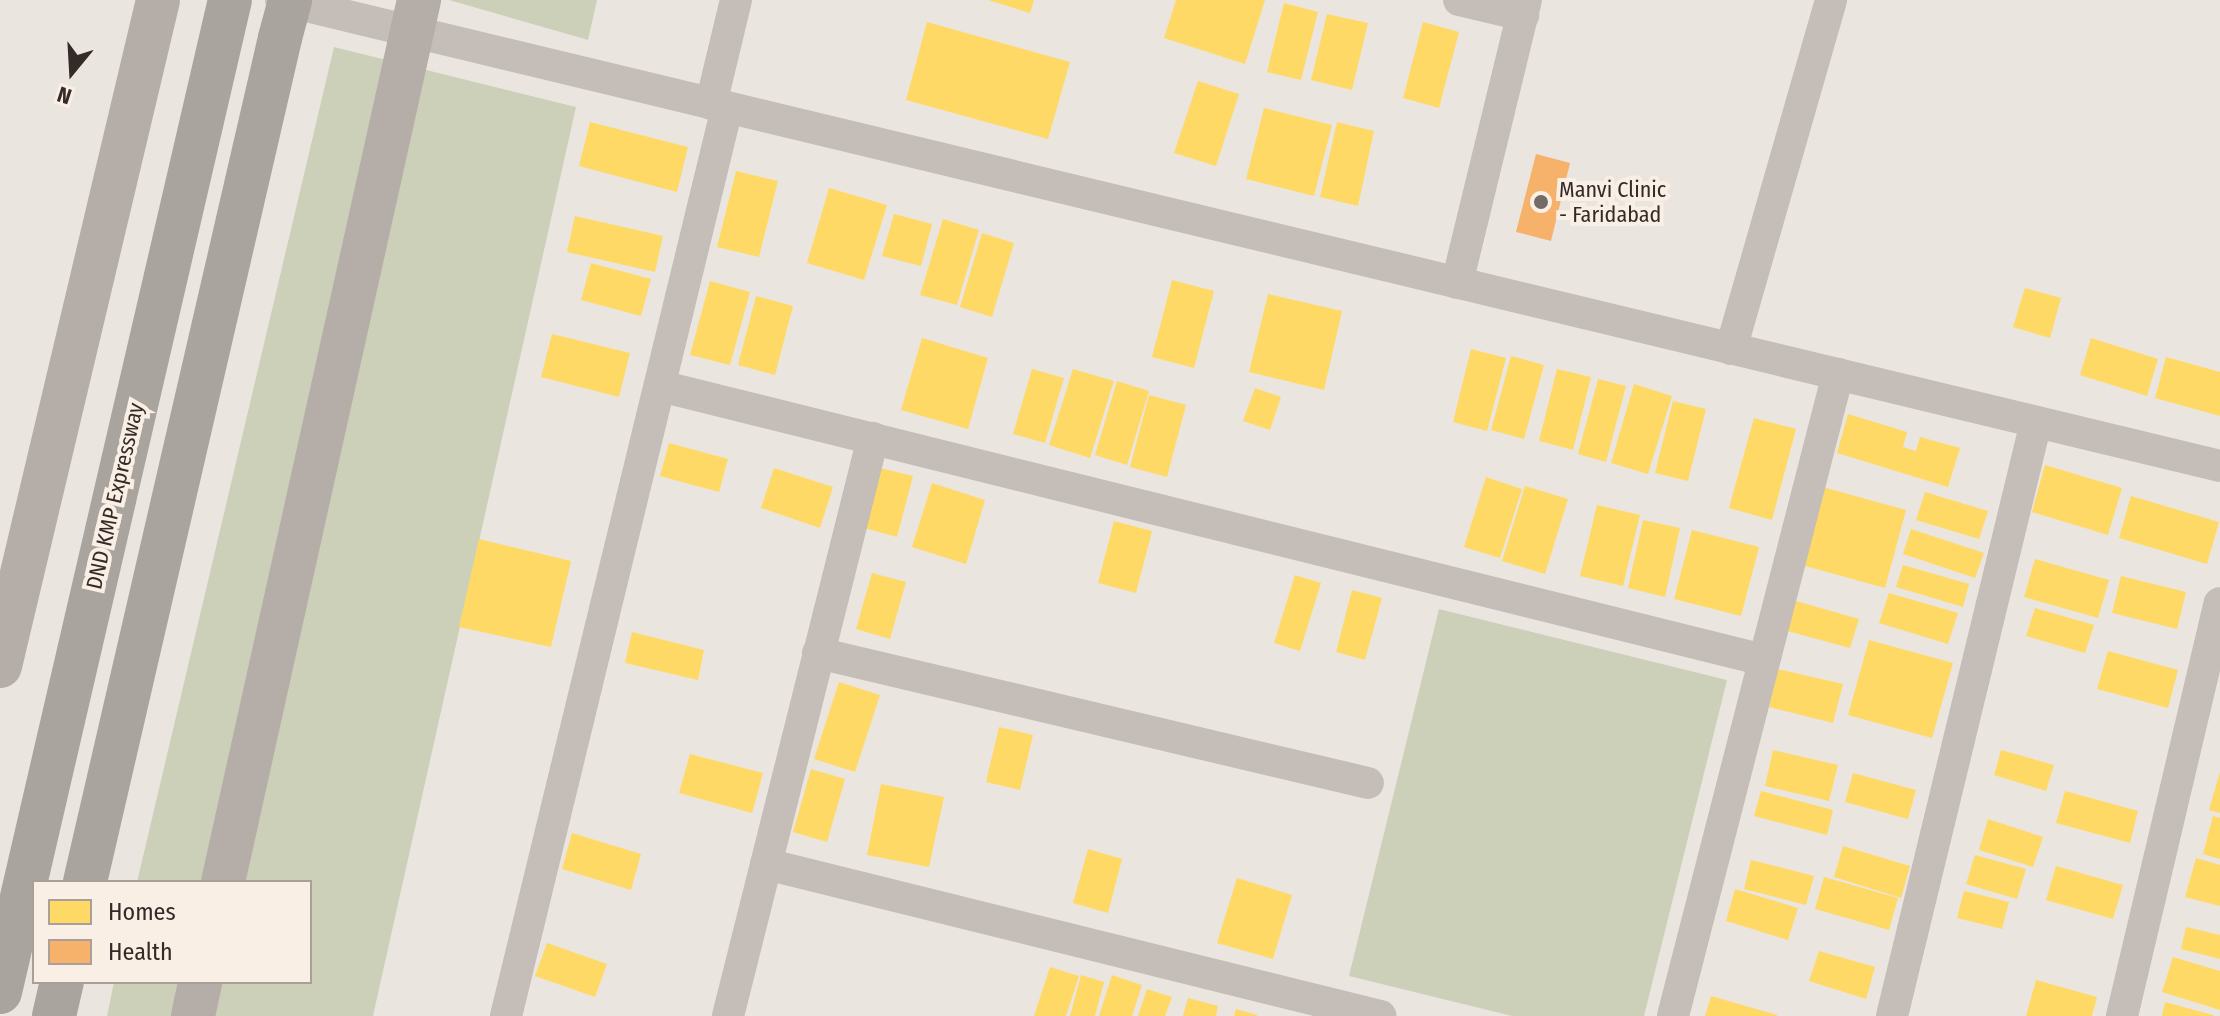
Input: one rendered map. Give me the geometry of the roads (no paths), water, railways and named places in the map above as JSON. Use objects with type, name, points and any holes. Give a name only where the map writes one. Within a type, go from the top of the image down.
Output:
[{"type":"highway","points":[[85,880],[284,13]]},
{"type":"highway","name":"DND KMP Expressway","points":[[0,992],[226,18]]},
{"type":"highway","points":[[54,1016],[62,984]]},
{"type":"street","points":[[0,666],[158,0]]},
{"type":"street","points":[[506,1016],[660,386],[719,106],[736,0]]},
{"type":"street","points":[[1457,283],[1524,7],[1459,0]]},
{"type":"street","points":[[1731,349],[1831,0]]},
{"type":"street","points":[[284,13],[416,15],[719,106],[2220,466]]},
{"type":"street","points":[[223,880],[416,15]]},
{"type":"street","points":[[1673,1016],[1838,374]]},
{"type":"street","points":[[660,386],[1764,660]]},
{"type":"street","points":[[1892,1016],[2036,422]]},
{"type":"street","points":[[728,1016],[873,438]]},
{"type":"street","points":[[2122,1016],[2220,603]]},
{"type":"street","points":[[818,653],[1368,783]]},
{"type":"street","points":[[766,864],[1380,1016]]},
{"type":"street","points":[[193,1016],[200,984]]},
{"type":"place","name":"Manvi Clinic - Faridabad","points":[[1541,202]]}]
